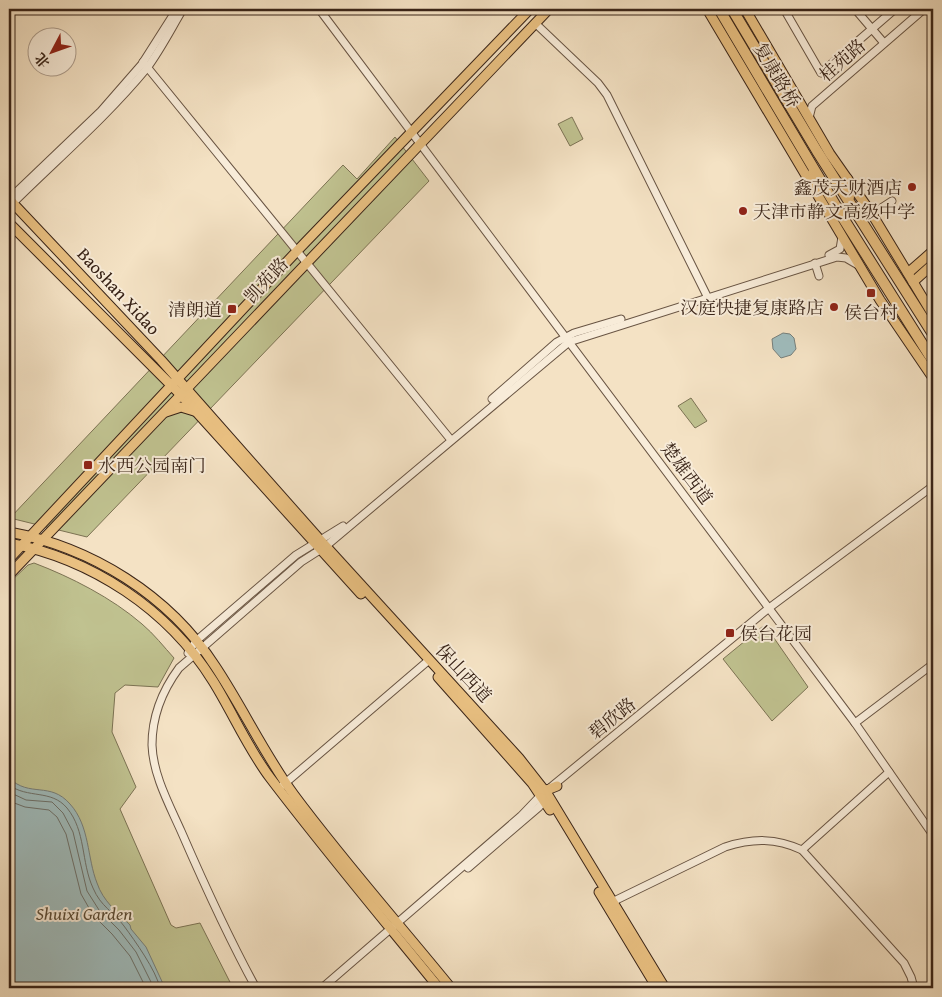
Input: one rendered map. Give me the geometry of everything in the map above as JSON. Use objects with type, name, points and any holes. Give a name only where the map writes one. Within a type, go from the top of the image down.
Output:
[{"type":"highway","name":"复康路桥","points":[[719,9],[843,218],[933,361]]},
{"type":"highway","name":"复康路桥","points":[[732,9],[817,151],[850,200],[933,334]]},
{"type":"highway","points":[[810,162],[816,192]]},
{"type":"highway","points":[[846,179],[850,200]]},
{"type":"main road","name":"凯苑路","points":[[31,540],[45,520],[297,251],[530,9]]},
{"type":"main road","name":"凯苑路","points":[[9,559],[31,540],[57,524],[549,9]]},
{"type":"main road","points":[[707,9],[860,267],[897,327],[933,378]]},
{"type":"main road","points":[[745,9],[840,170],[872,214],[933,315]]},
{"type":"main road","points":[[823,160],[840,170]]},
{"type":"main road","name":"Baoshan Xidao","points":[[10,202],[174,382],[182,394],[200,410]]},
{"type":"main road","points":[[822,202],[843,218]]},
{"type":"main road","name":"Baoshan Xidao","points":[[9,223],[174,382]]},
{"type":"main road","points":[[908,273],[933,251]]},
{"type":"main road","points":[[913,282],[933,264]]},
{"type":"main road","points":[[153,405],[182,394]]},
{"type":"main road","points":[[162,415],[181,407],[200,410]]},
{"type":"main road","name":"保山西道","points":[[200,410],[534,781],[548,792]]},
{"type":"main road","points":[[9,532],[30,529],[45,520]]},
{"type":"main road","points":[[9,532],[100,563],[121,575],[160,603],[198,644],[226,682],[282,786]]},
{"type":"main road","name":"凯苑路","points":[[9,575],[34,549],[31,540]]},
{"type":"main road","points":[[9,543],[31,540]]},
{"type":"main road","points":[[31,540],[34,549],[84,568],[121,588],[160,618],[192,652],[214,683],[259,761],[282,786],[395,927],[439,988]]},
{"type":"main road","points":[[548,792],[553,796],[554,811]]},
{"type":"main road","points":[[548,792],[554,811],[610,904],[657,988]]},
{"type":"main road","points":[[610,904],[665,988]]},
{"type":"main road","points":[[395,927],[451,988]]},
{"type":"street","points":[[145,65],[177,9]]},
{"type":"street","points":[[10,202],[106,114],[165,42],[183,9]]},
{"type":"street","name":"楚雄西道","points":[[319,9],[855,723],[933,836]]},
{"type":"street","points":[[784,9],[821,73],[895,9]]},
{"type":"street","points":[[855,9],[883,42]]},
{"type":"street","name":"桂苑路","points":[[796,97],[805,102],[814,101],[922,9]]},
{"type":"street","points":[[535,23],[598,83],[606,95],[706,294]]},
{"type":"street","name":"桂苑路","points":[[809,118],[812,106],[883,42]]},
{"type":"street","points":[[145,65],[449,438]]},
{"type":"street","points":[[872,214],[892,201]]},
{"type":"street","points":[[255,988],[205,893],[152,768],[150,735],[157,699],[168,678],[198,644],[301,562],[567,340],[834,254],[841,246],[842,237]]},
{"type":"street","points":[[706,294],[839,257],[849,260],[860,267]]},
{"type":"street","points":[[815,263],[819,276]]},
{"type":"street","name":"碧欣路","points":[[322,988],[539,807],[548,792],[770,610],[933,486]]},
{"type":"street","name":"碧欣路","points":[[770,610],[933,490]]},
{"type":"street","points":[[282,786],[427,662]]},
{"type":"street","points":[[855,723],[933,664]]},
{"type":"street","points":[[802,850],[889,772]]},
{"type":"street","points":[[610,904],[725,847],[742,841],[758,839],[776,841],[802,850],[904,963],[914,988]]},
{"type":"street","name":"碧欣路","points":[[326,988],[395,927]]},
{"type":"green space","points":[[572,117],[583,139],[570,146],[558,124]]},
{"type":"green space","points":[[395,137],[429,181],[87,537],[10,518],[343,165],[357,179]]},
{"type":"green space","points":[[691,398],[707,421],[695,428],[678,406]]},
{"type":"green space","name":"Shuixi Garden","points":[[34,563],[77,582],[118,605],[155,636],[174,658],[158,687],[125,685],[115,693],[112,732],[136,787],[120,809],[171,925],[176,928],[200,923],[233,988],[9,988],[9,583],[28,565]]},
{"type":"green space","points":[[762,627],[767,628],[808,687],[772,721],[723,659]]},
{"type":"water","points":[[783,333],[790,334],[794,338],[796,349],[791,355],[781,358],[773,349],[772,339]]},
{"type":"water","points":[[9,778],[25,787],[55,793],[70,804],[85,832],[94,873],[100,889],[107,901],[130,925],[131,929],[146,947],[165,988],[9,988]]},
{"type":"place","name":"鑫茂天财酒店","points":[[912,187]]},
{"type":"place","name":"天津市静文高级中学","points":[[743,211]]},
{"type":"place","name":"侯台村","points":[[871,293]]},
{"type":"place","name":"汉庭快捷复康路店","points":[[834,307]]},
{"type":"place","name":"清朗道","points":[[232,309]]},
{"type":"place","name":"水西公园南门","points":[[88,465]]},
{"type":"place","name":"侯台花园","points":[[730,633]]}]
